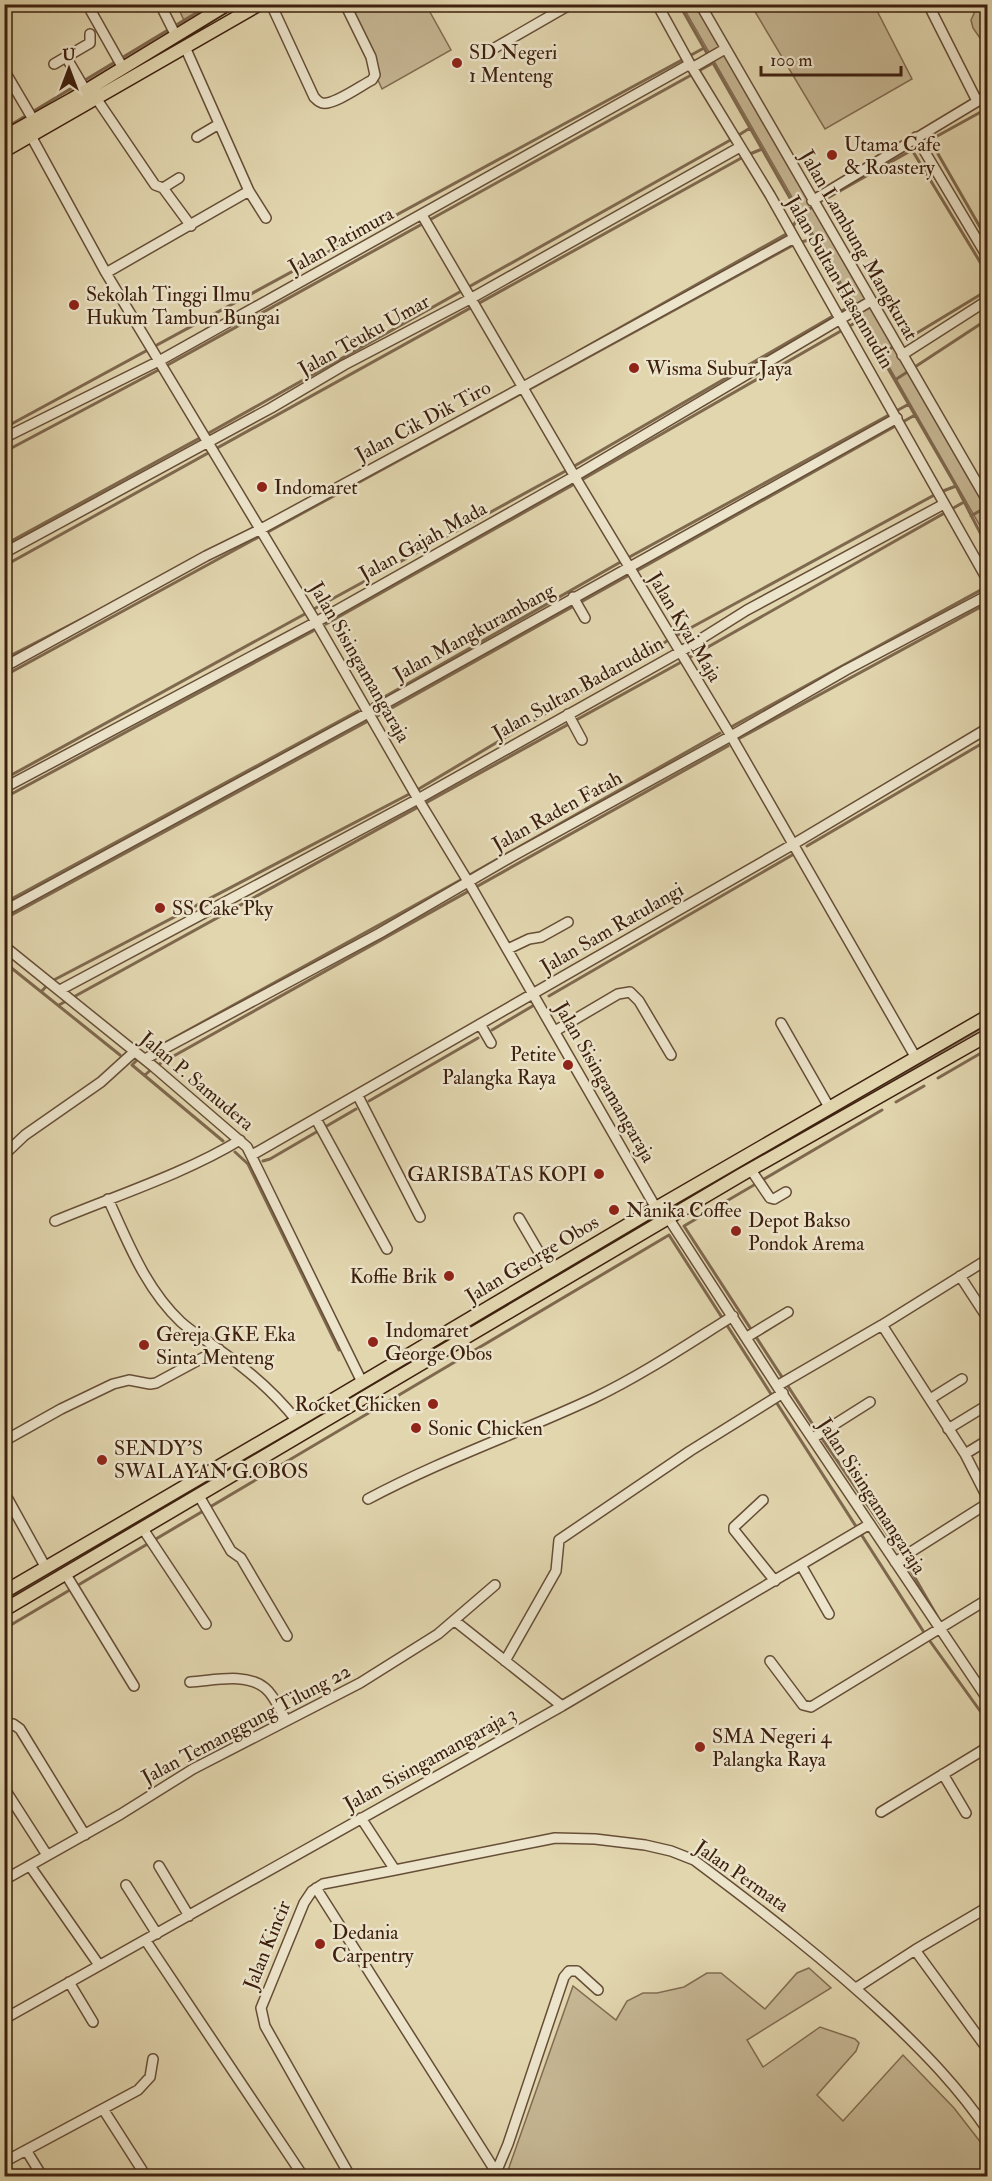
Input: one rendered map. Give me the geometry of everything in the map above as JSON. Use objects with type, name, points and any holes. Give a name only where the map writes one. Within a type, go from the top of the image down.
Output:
[{"type":"main road","points":[[4,151],[31,136],[91,95],[123,69],[228,4]]},
{"type":"main road","points":[[4,137],[31,116],[91,95],[185,47],[260,4]]},
{"type":"main road","name":"Jalan George Obos","points":[[4,1592],[987,1016]]},
{"type":"main road","name":"Jalan George Obos","points":[[4,1610],[746,1173],[987,1035]]},
{"type":"main road","points":[[733,1164],[746,1173]]},
{"type":"main road","points":[[491,1306],[499,1319]]},
{"type":"street","points":[[87,4],[123,69]]},
{"type":"street","points":[[160,4],[176,36]]},
{"type":"street","points":[[271,4],[314,97],[320,103],[325,104],[372,80],[375,75],[371,57],[345,4]]},
{"type":"street","points":[[486,53],[571,4]]},
{"type":"street","name":"Jalan Sultan Hasannudin","points":[[657,4],[691,66],[841,320],[987,581]]},
{"type":"street","name":"Jalan Lambung Mangkurat","points":[[700,4],[987,502]]},
{"type":"street","points":[[928,4],[977,101]]},
{"type":"street","points":[[54,64],[90,43],[90,34]]},
{"type":"street","points":[[185,47],[249,191],[266,218]]},
{"type":"street","name":"Jalan Patimura","points":[[4,438],[159,361],[725,49]]},
{"type":"street","points":[[66,57],[154,183],[163,188],[191,226]]},
{"type":"street","points":[[5,71],[31,116]]},
{"type":"street","points":[[812,201],[987,95]]},
{"type":"street","points":[[197,137],[219,124]]},
{"type":"street","name":"Jalan Sisingamangaraja","points":[[31,136],[106,273],[261,529],[418,799],[470,883],[656,1208]]},
{"type":"street","points":[[916,137],[987,258]]},
{"type":"street","name":"Jalan Teuku Umar","points":[[4,553],[271,408],[375,348],[470,299],[740,147]]},
{"type":"street","points":[[163,188],[179,178]]},
{"type":"street","points":[[106,273],[249,191]]},
{"type":"street","name":"Jalan Kyai Maja","points":[[422,215],[628,567],[731,736],[916,1058]]},
{"type":"street","name":"Jalan Cik Dik Tiro","points":[[4,667],[794,238]]},
{"type":"street","points":[[902,355],[987,300]]},
{"type":"street","name":"Jalan Gajah Mada","points":[[4,788],[316,622],[575,476],[871,301]]},
{"type":"street","name":"Jalan Mangkurambang","points":[[4,911],[369,713],[897,418]]},
{"type":"street","name":"Jalan Sultan Badaruddin","points":[[60,990],[418,799],[680,652],[747,610],[944,504]]},
{"type":"street","name":"Jalan Raden Fatah","points":[[145,1059],[470,883],[511,857],[846,670],[987,595]]},
{"type":"street","points":[[573,597],[585,618]]},
{"type":"street","points":[[568,714],[582,740]]},
{"type":"street","name":"Jalan Sam Ratulangi","points":[[252,1155],[792,845],[987,728]]},
{"type":"street","points":[[508,949],[529,939],[541,937],[568,922]]},
{"type":"street","name":"Jalan P. Samudera","points":[[4,946],[145,1059],[240,1140],[252,1155],[362,1382]]},
{"type":"street","points":[[555,1031],[618,994],[630,992],[639,1001],[671,1055]]},
{"type":"street","points":[[781,1023],[829,1107]]},
{"type":"street","points":[[480,1024],[491,1043]]},
{"type":"street","points":[[4,1155],[25,1135],[101,1082],[134,1052]]},
{"type":"street","points":[[358,1096],[420,1217]]},
{"type":"street","points":[[316,1119],[387,1249]]},
{"type":"street","points":[[55,1221],[199,1161],[240,1140]]},
{"type":"street","points":[[746,1173],[770,1198],[786,1192]]},
{"type":"street","points":[[108,1199],[135,1258],[155,1293],[180,1321],[219,1349],[279,1399],[297,1421]]},
{"type":"street","points":[[519,1218],[550,1271]]},
{"type":"street","name":"Jalan Sisingamangaraja","points":[[669,1219],[987,1700]]},
{"type":"street","points":[[506,1661],[556,1570],[557,1544],[561,1539],[780,1390],[987,1259]]},
{"type":"street","points":[[960,1276],[987,1319]]},
{"type":"street","points":[[747,1337],[788,1312]]},
{"type":"street","points":[[368,1499],[444,1461],[596,1397],[733,1316]]},
{"type":"street","points":[[882,1325],[965,1454],[987,1501],[895,1562]]},
{"type":"street","points":[[4,1441],[61,1409],[113,1384],[129,1380],[156,1383],[219,1349]]},
{"type":"street","points":[[930,1399],[962,1379]]},
{"type":"street","points":[[813,1438],[870,1402]]},
{"type":"street","points":[[948,1429],[984,1407]]},
{"type":"street","points":[[965,1454],[987,1440]]},
{"type":"street","points":[[4,1492],[46,1568]]},
{"type":"street","points":[[199,1496],[231,1551],[241,1558],[288,1636]]},
{"type":"street","points":[[763,1500],[734,1527],[734,1530],[775,1581]]},
{"type":"street","name":"Jalan Sisingamangaraja 3","points":[[4,2019],[561,1706],[870,1524]]},
{"type":"street","points":[[143,1529],[206,1624]]},
{"type":"street","points":[[801,1565],[829,1614]]},
{"type":"street","points":[[65,1573],[134,1686]]},
{"type":"street","name":"Jalan Temanggung Tilung 22","points":[[4,1880],[85,1835],[193,1769],[360,1683],[455,1621],[495,1585]]},
{"type":"street","points":[[770,1661],[803,1705],[808,1707],[987,1599]]},
{"type":"street","points":[[455,1621],[561,1706]]},
{"type":"street","points":[[190,1682],[240,1679],[255,1682],[267,1690],[286,1720]]},
{"type":"street","points":[[4,1727],[13,1724],[20,1729],[85,1835]]},
{"type":"street","points":[[881,1812],[987,1747]]},
{"type":"street","points":[[943,1774],[966,1813]]},
{"type":"street","points":[[4,1788],[47,1855]]},
{"type":"street","points":[[361,1818],[396,1870]]},
{"type":"street","name":"Jalan Permata","points":[[396,1870],[555,1838],[628,1842],[661,1848],[694,1860],[805,1944],[856,1988],[935,2063],[960,2092],[987,2131]]},
{"type":"street","points":[[30,1866],[99,1965]]},
{"type":"street","points":[[159,1866],[189,1916]]},
{"type":"street","name":"Jalan Kincir","points":[[350,2176],[265,2026],[262,2013],[263,2002],[308,1895],[316,1888],[329,1883],[396,1870]]},
{"type":"street","points":[[126,1885],[157,1934]]},
{"type":"street","points":[[316,1888],[495,2174]]},
{"type":"street","points":[[856,1988],[987,1907]]},
{"type":"street","points":[[146,1941],[303,2176]]},
{"type":"street","points":[[915,1950],[987,2050]]},
{"type":"street","points":[[495,2174],[564,1977],[569,1971],[577,1971],[598,1990]]},
{"type":"street","points":[[69,1982],[93,2022]]},
{"type":"street","points":[[4,2162],[144,2085],[150,2077],[153,2059]]},
{"type":"street","points":[[103,2109],[142,2170]]},
{"type":"street","points":[[26,2150],[42,2176]]},
{"type":"shaded area","points":[[177,5],[222,5],[186,25]]},
{"type":"shaded area","points":[[348,5],[426,5],[451,50],[382,89],[377,78],[379,71],[376,63]]},
{"type":"shaded area","points":[[682,5],[697,5],[987,508],[987,538]]},
{"type":"shaded area","points":[[751,5],[874,5],[912,79],[825,129]]},
{"type":"shaded area","points":[[934,5],[987,5],[987,44],[984,44],[973,28],[971,20],[976,9],[937,8]]},
{"type":"shaded area","points":[[809,1968],[831,1988],[747,2040],[763,2067],[820,2027],[855,2039],[859,2043],[856,2051],[817,2095],[843,2121],[903,2055],[954,2108],[985,2148],[987,2176],[506,2176],[573,1986],[616,2020],[627,2001],[643,1993],[657,1993],[684,1987],[707,1973],[721,1973],[765,2009],[797,1973]]},
{"type":"waterway","points":[[4,129],[211,4]]},
{"type":"waterway","points":[[679,4],[708,55]]},
{"type":"waterway","points":[[4,428],[704,48]]},
{"type":"waterway","points":[[713,63],[851,305]]},
{"type":"waterway","points":[[4,452],[164,367],[713,63]]},
{"type":"waterway","points":[[912,150],[988,108]]},
{"type":"waterway","points":[[4,545],[207,434],[750,128]]},
{"type":"waterway","points":[[930,140],[988,241]]},
{"type":"waterway","points":[[4,566],[745,156],[762,149]]},
{"type":"waterway","points":[[824,200],[912,150],[988,275]]},
{"type":"waterway","points":[[792,228],[800,214],[811,208]]},
{"type":"waterway","points":[[577,352],[788,233]]},
{"type":"waterway","points":[[4,676],[797,243],[813,239]]},
{"type":"waterway","points":[[907,339],[988,290]]},
{"type":"waterway","points":[[4,779],[571,468],[852,305]]},
{"type":"waterway","points":[[856,313],[956,486],[988,548]]},
{"type":"waterway","points":[[895,380],[988,319]]},
{"type":"waterway","points":[[326,624],[860,320]]},
{"type":"waterway","points":[[880,355],[893,347]]},
{"type":"waterway","points":[[372,704],[624,560],[909,404]]},
{"type":"waterway","points":[[4,919],[381,714],[915,415]]},
{"type":"waterway","points":[[42,991],[50,982],[417,790],[672,638],[938,493],[956,486]]},
{"type":"waterway","points":[[59,1005],[685,660],[964,502]]},
{"type":"waterway","points":[[971,516],[988,506]]},
{"type":"waterway","points":[[981,534],[988,530]]},
{"type":"waterway","points":[[731,727],[988,586]]},
{"type":"waterway","points":[[740,738],[988,603]]},
{"type":"waterway","points":[[4,659],[107,606]]},
{"type":"waterway","points":[[4,798],[313,631]]},
{"type":"waterway","points":[[4,903],[358,711]]},
{"type":"waterway","points":[[154,1049],[466,877],[720,733]]},
{"type":"waterway","points":[[807,846],[988,740]]},
{"type":"waterway","points":[[145,1075],[154,1067],[728,746]]},
{"type":"waterway","points":[[549,996],[794,854]]},
{"type":"waterway","points":[[4,962],[120,1055]]},
{"type":"waterway","points":[[492,1030],[536,1004]]},
{"type":"waterway","points":[[746,1165],[988,1024]]},
{"type":"waterway","points":[[369,1101],[478,1038]]},
{"type":"waterway","points":[[938,1078],[988,1049]]},
{"type":"waterway","points":[[140,1057],[132,1065],[223,1141]]},
{"type":"waterway","points":[[896,1102],[924,1086]]},
{"type":"waterway","points":[[263,1161],[356,1109]]},
{"type":"waterway","points":[[882,1110],[684,1226],[819,1434],[903,1557],[937,1616]]},
{"type":"waterway","points":[[235,1152],[248,1164],[339,1350]]},
{"type":"waterway","points":[[4,1600],[686,1200]]},
{"type":"waterway","points":[[4,1629],[669,1235],[927,1637],[988,1722]]},
{"type":"place","name":"SD Negeri 1 Menteng","points":[[457,63]]},
{"type":"place","name":"Utama Cafe & Roastery","points":[[832,155]]},
{"type":"place","name":"Sekolah Tinggi Ilmu Hukum Tambun Bungai","points":[[74,305]]},
{"type":"place","name":"Wisma Subur Jaya","points":[[634,368]]},
{"type":"place","name":"Indomaret","points":[[262,487]]},
{"type":"place","name":"SS Cake Pky","points":[[160,908]]},
{"type":"place","name":"Petite Palangka Raya","points":[[568,1065]]},
{"type":"place","name":"GARISBATAS KOPI","points":[[599,1174]]},
{"type":"place","name":"Nanika Coffee","points":[[614,1210]]},
{"type":"place","name":"Depot Bakso Pondok Arema","points":[[736,1231]]},
{"type":"place","name":"Koffie Brik","points":[[449,1276]]},
{"type":"place","name":"Indomaret George Obos","points":[[373,1342]]},
{"type":"place","name":"Gereja GKE Eka Sinta Menteng","points":[[144,1345]]},
{"type":"place","name":"Rocket Chicken","points":[[433,1404]]},
{"type":"place","name":"Sonic Chicken","points":[[416,1428]]},
{"type":"place","name":"SENDY'S SWALAYAN G.OBOS","points":[[102,1460]]},
{"type":"place","name":"SMA Negeri 4 Palangka Raya","points":[[700,1747]]},
{"type":"place","name":"Dedania Carpentry","points":[[320,1944]]}]
